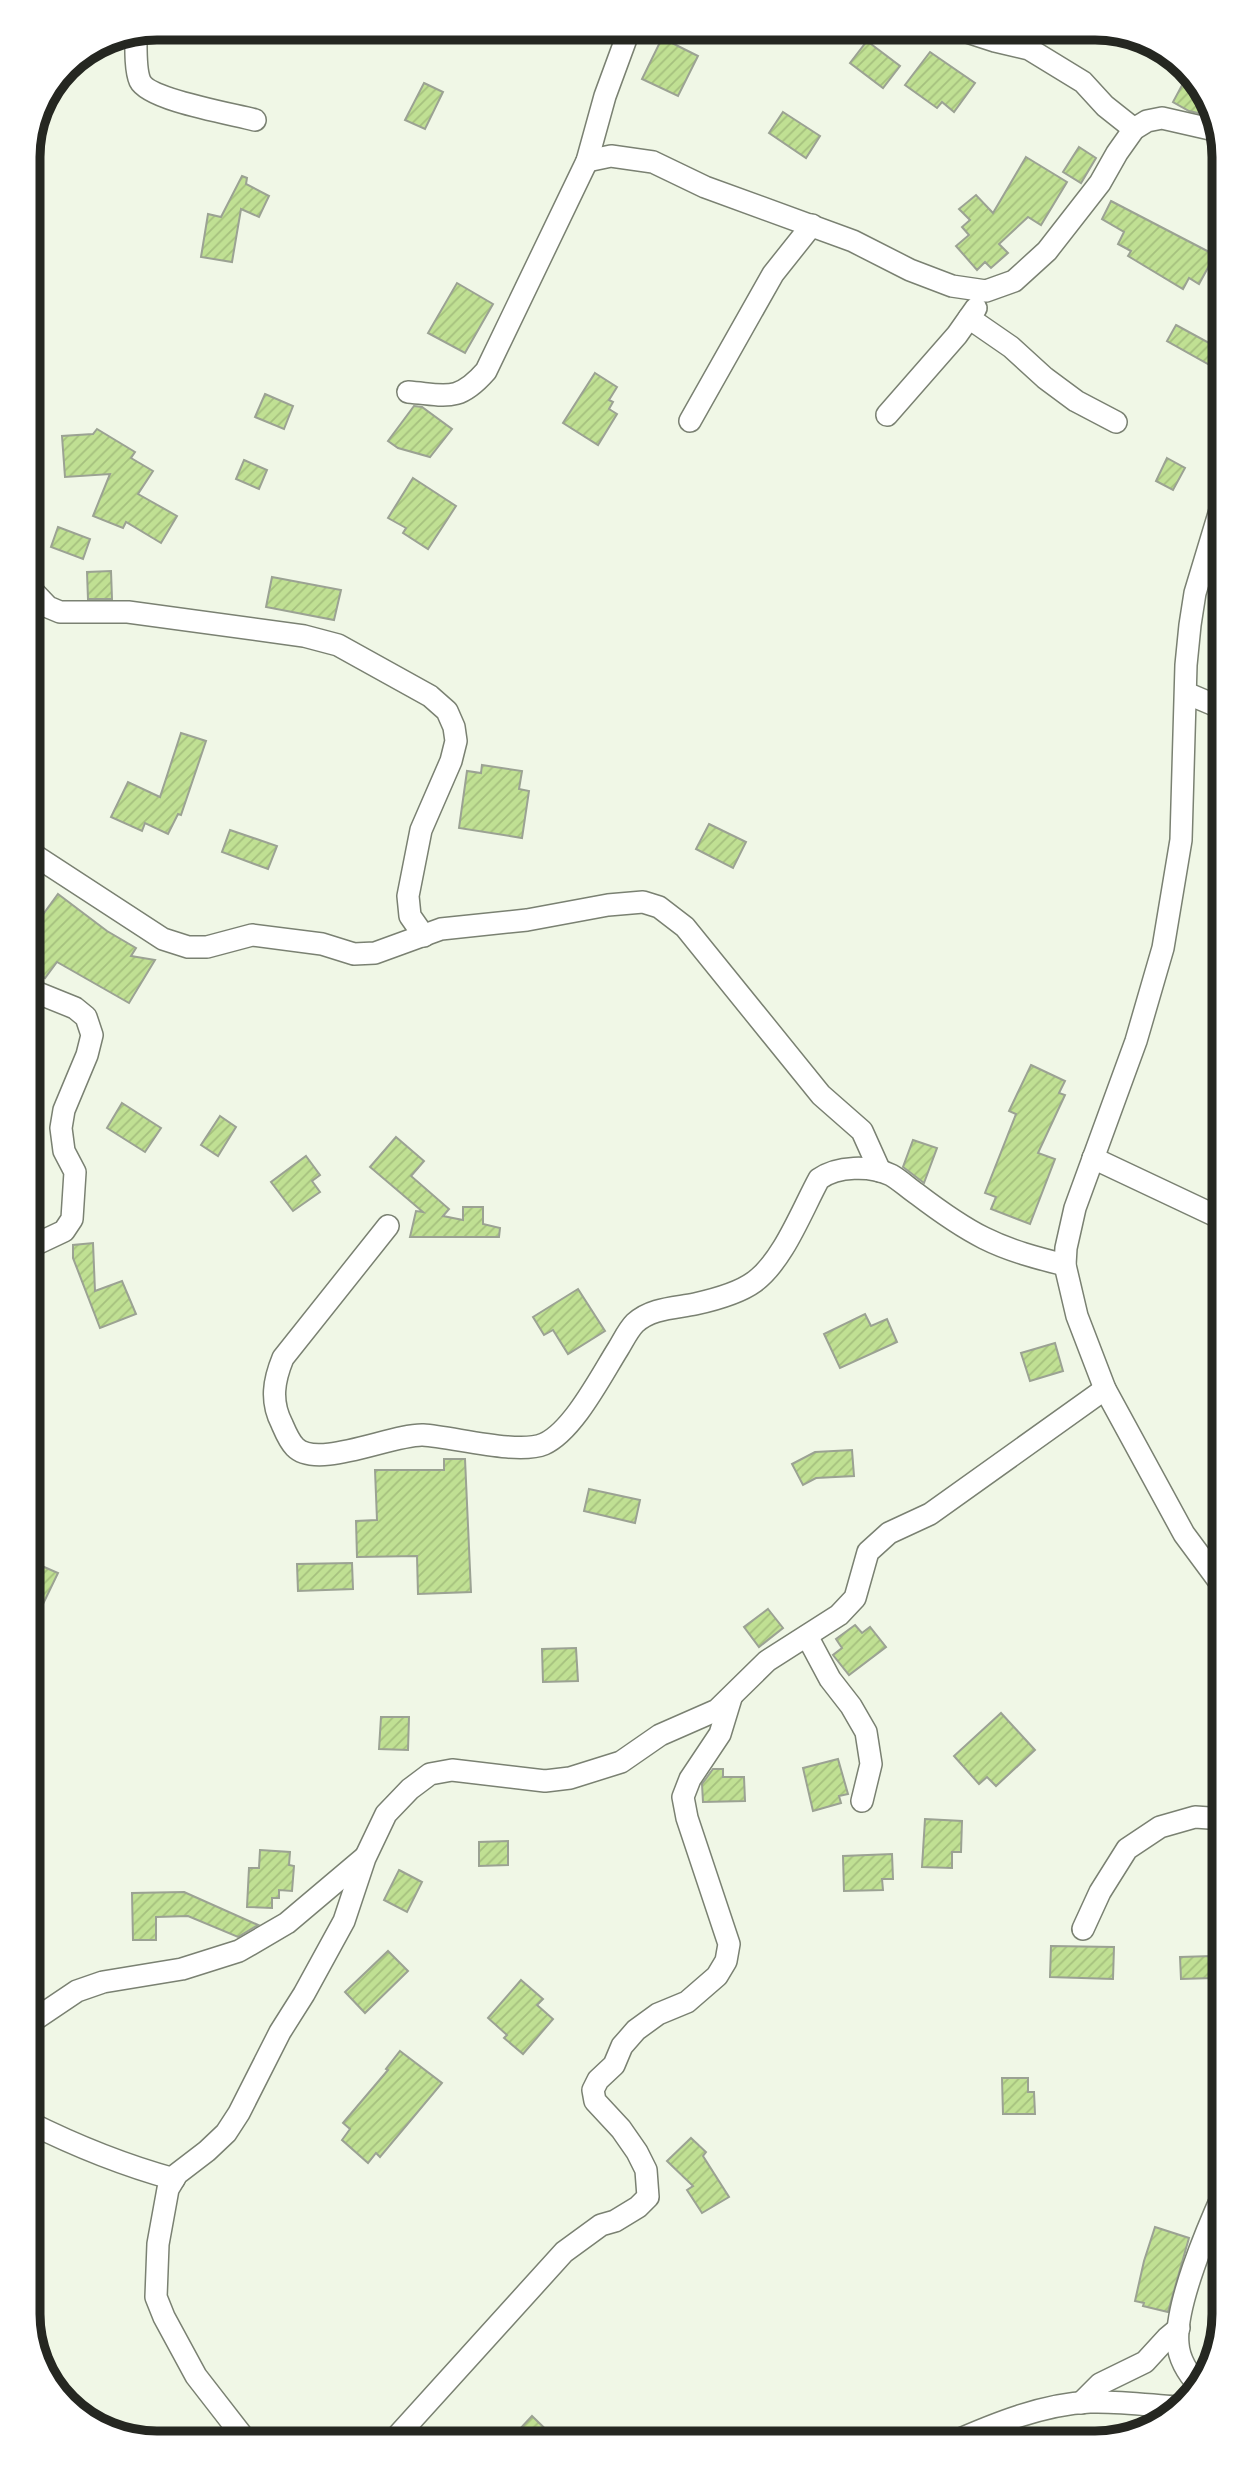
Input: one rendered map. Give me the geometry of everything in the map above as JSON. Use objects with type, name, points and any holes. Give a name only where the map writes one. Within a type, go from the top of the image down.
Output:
[{"type":"street","points":[[408,392],[456,395],[472,387],[485,371],[587,161],[605,96],[625,40]]},
{"type":"street","points":[[995,41],[1039,54],[1083,82],[1105,106],[1134,129]]},
{"type":"street","points":[[137,43],[140,80],[149,91],[164,98],[256,120]]},
{"type":"street","points":[[587,161],[611,156],[653,162],[705,187],[853,241],[920,274],[952,286],[986,291],[1014,281],[1047,251],[1100,183],[1134,129],[1147,121],[1162,118],[1207,128]]},
{"type":"street","points":[[690,421],[773,274],[812,225]]},
{"type":"street","points":[[887,415],[957,335],[986,291]]},
{"type":"street","points":[[969,318],[1011,347],[1045,378],[1076,401],[1116,422]]},
{"type":"street","points":[[1212,537],[1195,593],[1187,646],[1181,840],[1163,948],[1136,1041],[1072,1218],[1065,1265],[1077,1316],[1105,1390],[1184,1534],[1212,1572]]},
{"type":"street","points":[[41,599],[48,607],[60,612],[128,612],[304,636],[338,645],[430,696],[447,711],[454,727],[456,741],[451,761],[421,830],[408,896],[410,916],[424,936]]},
{"type":"street","points":[[1186,693],[1212,704]]},
{"type":"street","points":[[41,859],[163,939],[188,947],[207,947],[253,935],[322,944],[354,954],[375,953],[441,929],[527,920],[608,905],[643,902],[659,908],[685,927],[821,1095],[862,1131],[880,1171]]},
{"type":"street","points":[[40,1242],[64,1231],[72,1219],[75,1172],[64,1151],[61,1128],[64,1110],[87,1055],[92,1035],[86,1017],[75,1008],[41,994]]},
{"type":"street","points":[[1093,1158],[1212,1214]]},
{"type":"street","points":[[388,1226],[283,1358],[275,1379],[274,1404],[280,1420],[295,1447],[310,1455],[331,1454],[419,1435],[519,1449],[542,1445],[558,1435],[587,1399],[635,1323],[647,1314],[706,1302],[753,1283],[766,1271],[819,1179],[828,1173],[855,1168],[880,1171],[892,1176],[983,1238],[1017,1252],[1065,1265]]},
{"type":"street","points":[[238,2430],[196,2376],[156,2297],[158,2245],[168,2189],[184,2167],[226,2133],[239,2113],[280,2032],[344,1921],[365,1858],[386,1814],[410,1789],[430,1774],[452,1770],[545,1781],[570,1778],[621,1762],[660,1735],[717,1710],[767,1661],[839,1615],[855,1598],[868,1552],[872,1547],[889,1533],[930,1514],[1105,1390]]},
{"type":"street","points":[[807,1636],[830,1679],[851,1706],[866,1732],[871,1764],[862,1801]]},
{"type":"street","points":[[403,2430],[564,2252],[601,2225],[615,2221],[638,2207],[648,2197],[646,2170],[637,2152],[621,2129],[595,2101],[593,2090],[598,2080],[614,2065],[622,2046],[636,2029],[658,2014],[687,2002],[717,1976],[726,1962],[729,1944],[687,1818],[684,1797],[690,1779],[720,1734],[732,1698]]},
{"type":"street","points":[[1083,1929],[1100,1892],[1127,1849],[1160,1827],[1195,1817],[1212,1818]]},
{"type":"street","points":[[40,2016],[78,1991],[103,1982],[182,1969],[239,1951],[287,1923],[365,1858]]},
{"type":"street","points":[[40,2128],[130,2167],[174,2179]]},
{"type":"street","points":[[1193,2377],[1185,2367],[1178,2345],[1183,2304],[1212,2218]]},
{"type":"street","points":[[1081,2403],[1100,2385],[1145,2362],[1167,2337],[1180,2329]]},
{"type":"street","points":[[982,2431],[1055,2406],[1081,2403],[1166,2407]]},
{"type":"building","points":[[661,41],[667,41],[698,56],[678,96],[642,79]]},
{"type":"building","points":[[867,41],[900,66],[883,88],[850,63]]},
{"type":"building","points":[[930,52],[975,83],[954,112],[942,102],[937,108],[905,85]]},
{"type":"building","points":[[1184,81],[1203,114],[1189,111],[1173,102]]},
{"type":"building","points":[[424,83],[443,92],[425,129],[405,120]]},
{"type":"building","points":[[783,112],[820,136],[806,158],[769,133]]},
{"type":"building","points":[[1079,147],[1096,158],[1081,183],[1063,172]]},
{"type":"building","points":[[1026,157],[1067,182],[1041,225],[1028,217],[999,244],[1008,253],[991,268],[985,262],[977,270],[956,246],[969,235],[962,227],[970,220],[959,209],[976,195],[993,213]]},
{"type":"building","points":[[242,176],[247,178],[246,184],[269,196],[259,217],[241,209],[232,262],[201,257],[208,214],[221,217]]},
{"type":"building","points":[[1111,201],[1212,253],[1212,260],[1199,284],[1189,278],[1183,289],[1128,256],[1131,251],[1118,244],[1124,232],[1102,219]]},
{"type":"building","points":[[457,283],[493,304],[465,353],[428,333]]},
{"type":"building","points":[[1176,325],[1212,344],[1212,366],[1167,341]]},
{"type":"building","points":[[595,373],[617,387],[609,400],[613,402],[609,409],[617,414],[598,445],[563,423]]},
{"type":"building","points":[[265,394],[293,406],[284,429],[255,417]]},
{"type":"building","points":[[414,406],[422,407],[452,429],[430,457],[398,448],[388,441]]},
{"type":"building","points":[[97,429],[135,452],[131,458],[153,471],[138,494],[177,516],[161,543],[126,522],[123,528],[93,516],[110,474],[65,477],[62,436],[93,434]]},
{"type":"building","points":[[1167,458],[1185,468],[1173,490],[1156,481]]},
{"type":"building","points":[[244,460],[267,470],[259,489],[236,479]]},
{"type":"building","points":[[413,478],[456,506],[428,549],[403,533],[406,528],[388,518]]},
{"type":"building","points":[[58,527],[90,539],[83,559],[51,547]]},
{"type":"building","points":[[111,571],[112,599],[88,599],[87,572]]},
{"type":"building","points":[[272,577],[341,590],[334,620],[266,607]]},
{"type":"building","points":[[181,733],[206,741],[181,815],[178,814],[168,834],[145,823],[142,831],[111,817],[128,782],[160,797]]},
{"type":"building","points":[[482,765],[522,771],[519,789],[529,791],[522,838],[459,828],[467,771],[481,773]]},
{"type":"building","points":[[709,824],[746,842],[733,868],[696,849]]},
{"type":"building","points":[[230,830],[277,846],[268,869],[222,852]]},
{"type":"building","points":[[58,894],[107,931],[136,948],[131,956],[155,960],[129,1003],[57,962],[45,978],[41,975],[41,918]]},
{"type":"building","points":[[1031,1065],[1065,1081],[1059,1093],[1065,1095],[1038,1153],[1055,1159],[1030,1224],[991,1209],[996,1197],[985,1193],[1016,1114],[1009,1111]]},
{"type":"building","points":[[122,1103],[161,1128],[145,1152],[107,1128]]},
{"type":"building","points":[[220,1116],[236,1127],[218,1156],[201,1145]]},
{"type":"building","points":[[396,1137],[424,1161],[411,1176],[449,1209],[443,1216],[463,1220],[463,1207],[483,1207],[483,1224],[500,1228],[499,1237],[410,1237],[416,1211],[423,1212],[370,1167]]},
{"type":"building","points":[[913,1140],[937,1148],[924,1183],[903,1167]]},
{"type":"building","points":[[306,1156],[320,1175],[312,1181],[320,1192],[293,1211],[271,1182]]},
{"type":"building","points":[[93,1243],[95,1291],[122,1281],[136,1314],[100,1328],[73,1258],[73,1245]]},
{"type":"building","points":[[578,1289],[605,1331],[568,1354],[553,1330],[544,1335],[533,1317]]},
{"type":"building","points":[[865,1314],[871,1326],[887,1319],[897,1342],[840,1368],[824,1334]]},
{"type":"building","points":[[1055,1343],[1063,1371],[1030,1381],[1021,1353]]},
{"type":"building","points":[[852,1450],[854,1476],[816,1478],[803,1485],[792,1464],[815,1452]]},
{"type":"building","points":[[444,1459],[465,1459],[471,1592],[418,1594],[417,1556],[357,1557],[356,1521],[377,1520],[375,1470],[444,1470]]},
{"type":"building","points":[[589,1489],[640,1500],[635,1523],[584,1511]]},
{"type":"building","points":[[352,1563],[353,1589],[298,1591],[297,1564]]},
{"type":"building","points":[[40,1565],[58,1573],[40,1610]]},
{"type":"building","points":[[768,1609],[783,1628],[759,1647],[744,1627]]},
{"type":"building","points":[[855,1625],[862,1633],[870,1627],[886,1647],[849,1675],[833,1655],[842,1648],[836,1639]]},
{"type":"building","points":[[576,1648],[578,1681],[543,1682],[542,1649]]},
{"type":"building","points":[[1001,1713],[1035,1750],[996,1786],[987,1777],[979,1784],[954,1756]]},
{"type":"building","points":[[381,1717],[409,1717],[408,1750],[379,1749]]},
{"type":"building","points":[[838,1759],[848,1794],[839,1796],[841,1803],[813,1811],[803,1768]]},
{"type":"building","points":[[713,1769],[723,1769],[723,1777],[744,1777],[745,1801],[703,1802],[702,1784]]},
{"type":"building","points":[[925,1819],[962,1821],[961,1852],[952,1852],[952,1868],[922,1867]]},
{"type":"building","points":[[508,1841],[508,1865],[479,1866],[479,1842]]},
{"type":"building","points":[[260,1850],[290,1852],[289,1865],[294,1866],[292,1891],[279,1890],[279,1898],[272,1898],[272,1908],[247,1907],[249,1868],[259,1868]]},
{"type":"building","points":[[892,1854],[893,1879],[882,1879],[883,1890],[844,1891],[843,1856]]},
{"type":"building","points":[[399,1870],[422,1882],[407,1912],[384,1900]]},
{"type":"building","points":[[184,1892],[258,1925],[238,1937],[188,1916],[156,1917],[156,1940],[133,1940],[132,1893]]},
{"type":"building","points":[[1051,1946],[1114,1947],[1113,1979],[1050,1977]]},
{"type":"building","points":[[388,1951],[408,1971],[365,2013],[345,1992]]},
{"type":"building","points":[[1212,1956],[1212,1978],[1181,1979],[1180,1957]]},
{"type":"building","points":[[521,1980],[543,1999],[537,2005],[553,2019],[523,2054],[504,2038],[507,2035],[488,2018]]},
{"type":"building","points":[[400,2051],[442,2083],[380,2157],[376,2153],[368,2163],[342,2140],[350,2129],[343,2123],[388,2070],[386,2069]]},
{"type":"building","points":[[1002,2078],[1028,2078],[1028,2092],[1034,2092],[1035,2114],[1003,2114]]},
{"type":"building","points":[[691,2138],[706,2152],[703,2156],[729,2197],[702,2213],[687,2190],[693,2186],[667,2161]]},
{"type":"building","points":[[1155,2227],[1189,2238],[1168,2312],[1143,2306],[1144,2303],[1135,2301]]},
{"type":"building","points":[[532,2416],[547,2430],[519,2430]]}]
